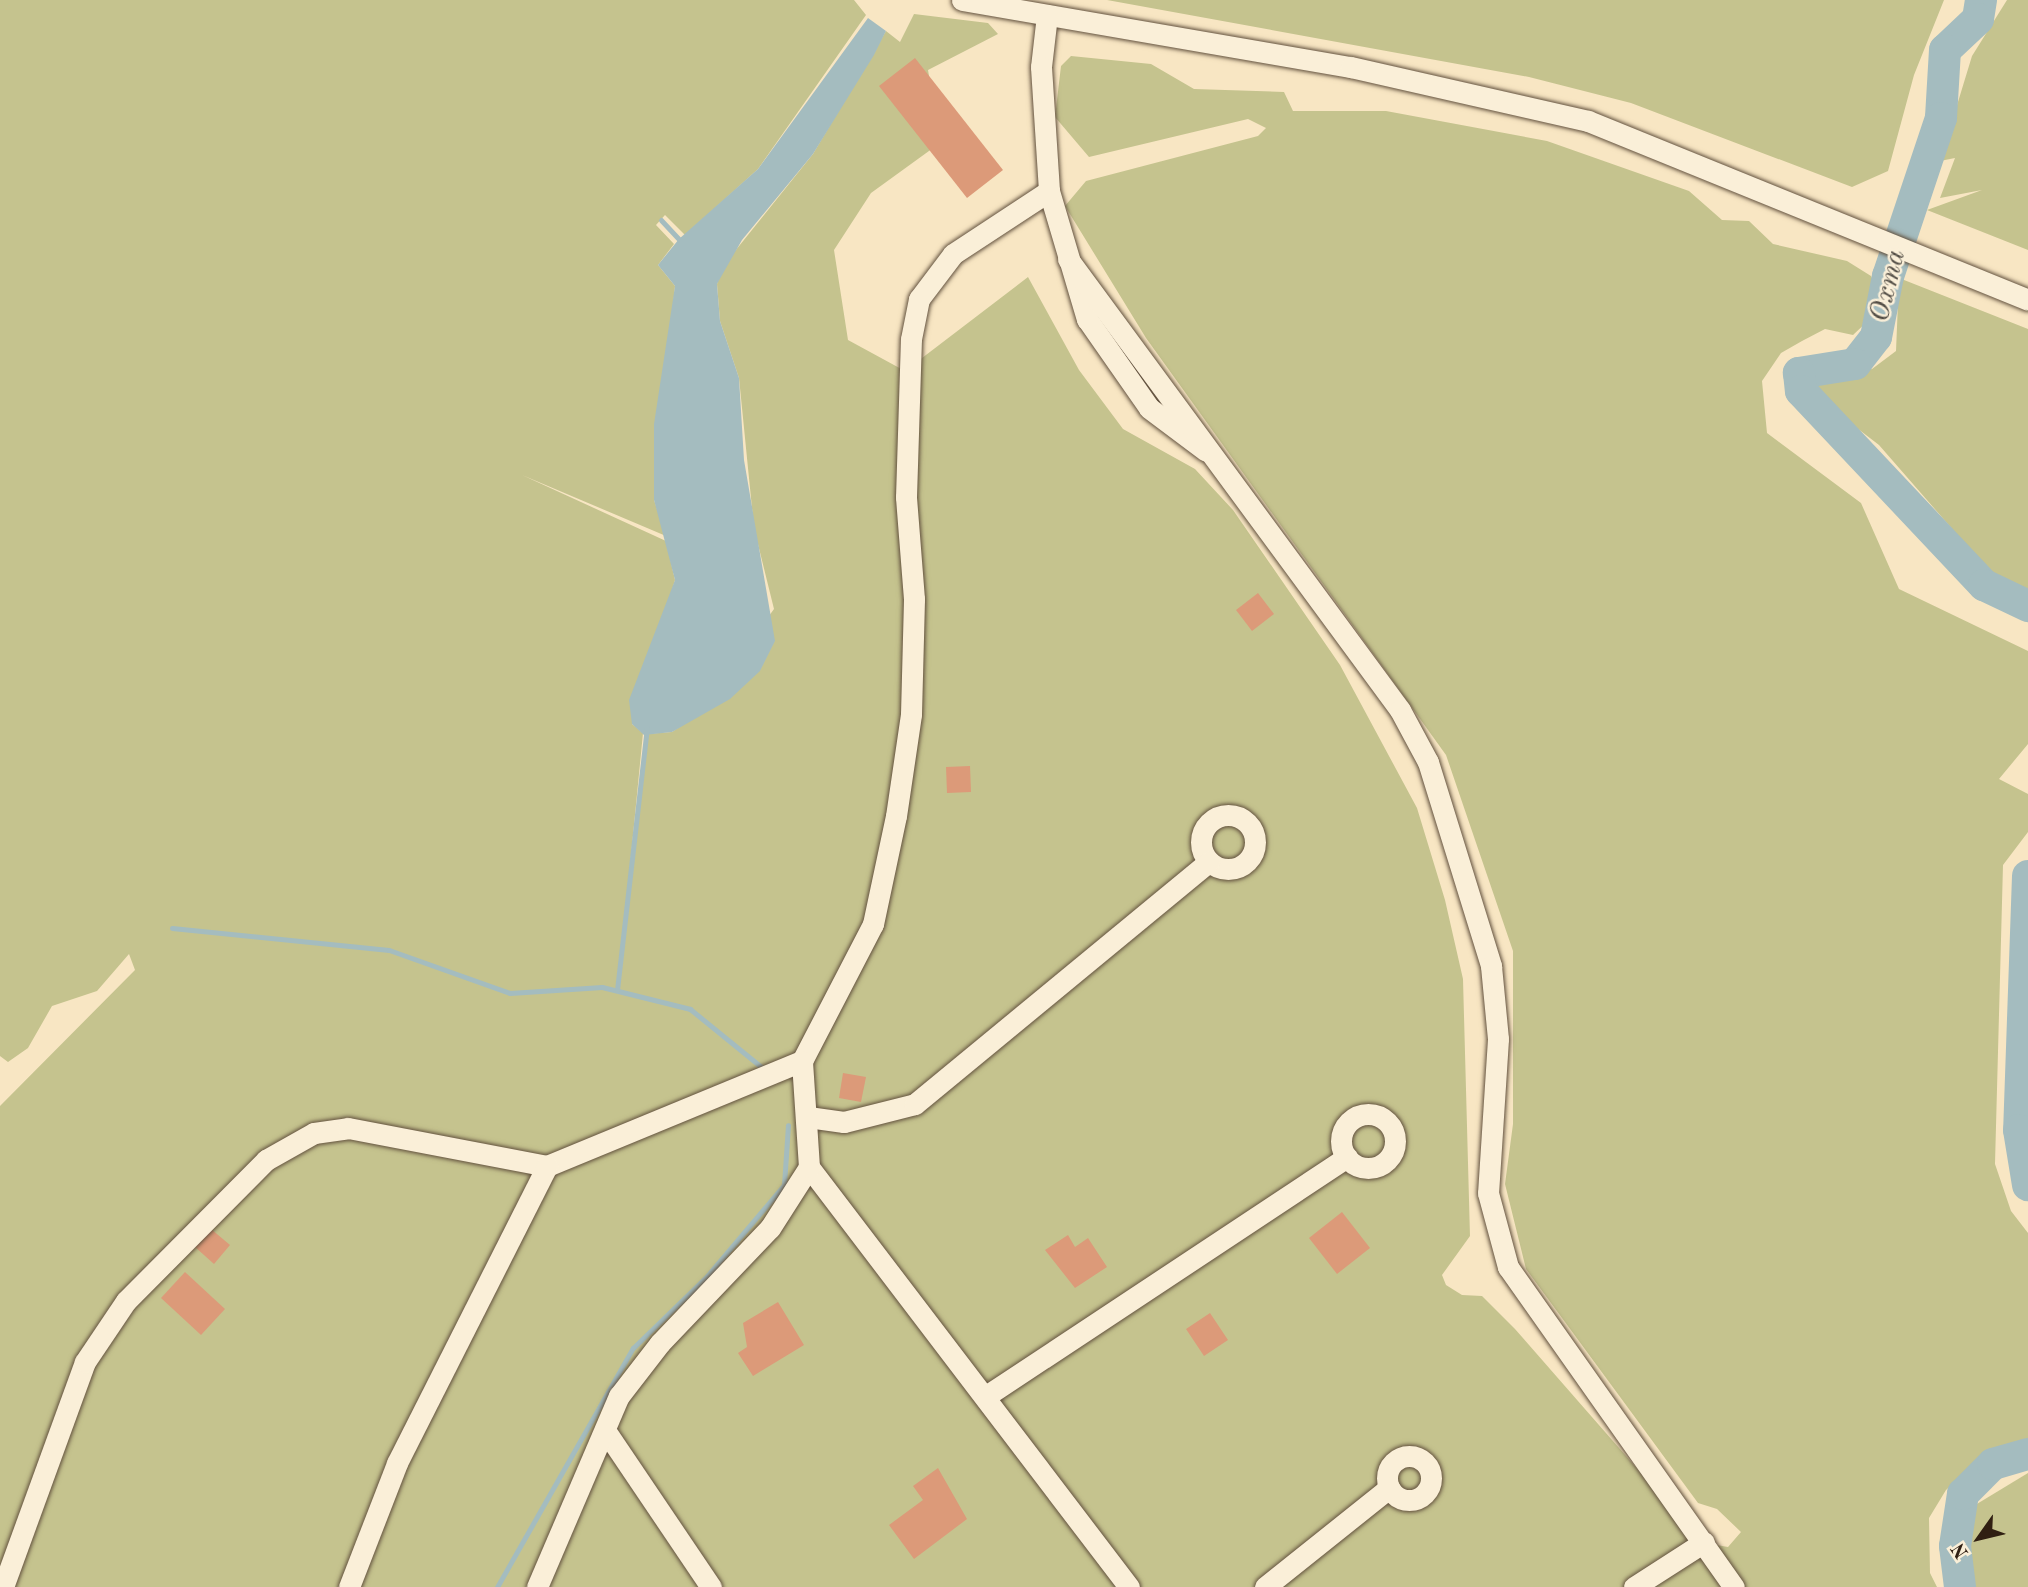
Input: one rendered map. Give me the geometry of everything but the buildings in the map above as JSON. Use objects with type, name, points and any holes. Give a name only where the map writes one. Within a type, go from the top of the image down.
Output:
[{"type":"street","points":[[962,0],[1492,95],[1664,148],[2028,300]]},
{"type":"street","points":[[1047,15],[1041,67],[1049,191],[1068,259],[1105,354],[1169,427],[1222,462],[1400,710],[1428,762],[1491,966],[1498,1039],[1488,1193],[1508,1267],[1734,1587]]},
{"type":"street","points":[[537,1587],[607,1433],[619,1396],[770,1228],[809,1167],[803,1061],[873,924],[897,816],[911,714],[914,599],[906,497],[911,340],[919,299],[953,254],[1049,191]]},
{"type":"street","points":[[808,1117],[844,1122],[915,1104],[1209,862]]},
{"type":"street","points":[[3,1587],[85,1362],[126,1301],[248,1172],[314,1133],[348,1128],[547,1166],[803,1061]]},
{"type":"street","points":[[986,1396],[1347,1157]]},
{"type":"street","points":[[349,1587],[397,1463],[547,1166]]},
{"type":"street","points":[[809,1167],[1129,1587]]},
{"type":"street","points":[[607,1433],[711,1587]]},
{"type":"street","points":[[1265,1587],[1389,1488]]},
{"type":"street","points":[[1634,1587],[1704,1542]]},
{"type":"shaded area","points":[[0,0],[854,0],[866,15],[758,169],[685,235],[665,215],[656,225],[674,244],[658,265],[675,286],[654,500],[666,536],[522,475],[666,541],[675,580],[632,724],[643,733],[630,866],[646,734],[672,732],[697,715],[774,609],[754,528],[739,378],[720,321],[717,284],[723,266],[813,154],[886,31],[900,42],[914,14],[988,23],[998,34],[928,70],[940,143],[871,193],[834,250],[848,340],[905,371],[1028,277],[1079,370],[1123,429],[1195,469],[1233,510],[1340,665],[1417,808],[1445,900],[1463,979],[1470,1236],[1442,1275],[1446,1285],[1462,1295],[1482,1296],[1515,1329],[1647,1480],[1688,1540],[1728,1547],[1741,1532],[1717,1509],[1698,1503],[1526,1269],[1505,1184],[1513,1124],[1513,951],[1446,755],[1146,338],[1065,206],[1086,181],[1258,136],[1266,128],[1248,119],[1089,157],[1055,117],[1061,66],[1071,56],[1151,64],[1194,89],[1284,92],[1293,111],[1386,111],[1547,141],[1689,191],[1722,220],[1749,221],[1773,244],[1847,261],[1871,276],[1879,293],[1871,318],[1853,335],[1825,329],[1781,353],[1762,381],[1767,433],[1861,503],[1899,589],[2028,651],[2028,744],[1999,779],[2028,794],[2028,832],[2003,865],[1995,1164],[2011,1211],[2028,1233],[2028,1440],[1991,1450],[1946,1490],[1929,1518],[1930,1573],[1937,1587],[0,1587],[0,1106],[135,970],[129,954],[97,991],[52,1006],[28,1048],[8,1062],[0,1056]]},
{"type":"shaded area","points":[[1107,0],[1944,0],[1914,75],[1888,171],[1852,187],[1631,103],[1529,77]]},
{"type":"shaded area","points":[[2007,0],[2028,0],[2028,250],[1927,210],[1982,190],[1940,198],[1955,158],[1940,161],[1972,56]]},
{"type":"shaded area","points":[[1899,278],[2028,329],[2028,590],[1988,570],[1879,445],[1814,395],[1819,380],[1872,369],[1896,351]]},
{"type":"shaded area","points":[[2028,1473],[2028,1587],[1971,1587],[1962,1560],[1962,1513]]},
{"type":"water","points":[[868,18],[886,31],[874,55],[813,154],[742,240],[717,284],[720,321],[739,378],[744,460],[775,641],[760,671],[730,699],[672,732],[644,735],[632,724],[629,700],[675,580],[654,500],[654,424],[675,286],[658,265],[679,239],[758,169]]},
{"type":"waterway","name":"Охта","points":[[1981,0],[1978,19],[1945,50],[1941,118],[1888,276],[1876,337],[1855,364],[1799,373],[1801,391],[1984,585],[2028,606]]},
{"type":"waterway","points":[[661,220],[679,239]]},
{"type":"waterway","points":[[617,990],[647,728]]},
{"type":"waterway","name":"Охта","points":[[2028,876],[2019,1130],[2028,1185]]},
{"type":"waterway","points":[[172,928],[389,950],[510,993],[602,987],[690,1009],[765,1070]]},
{"type":"waterway","points":[[497,1587],[633,1348],[707,1276],[784,1185],[788,1125]]},
{"type":"waterway","name":"Охта","points":[[1960,1587],[1955,1546],[1963,1494],[1993,1464],[2028,1454]]}]
